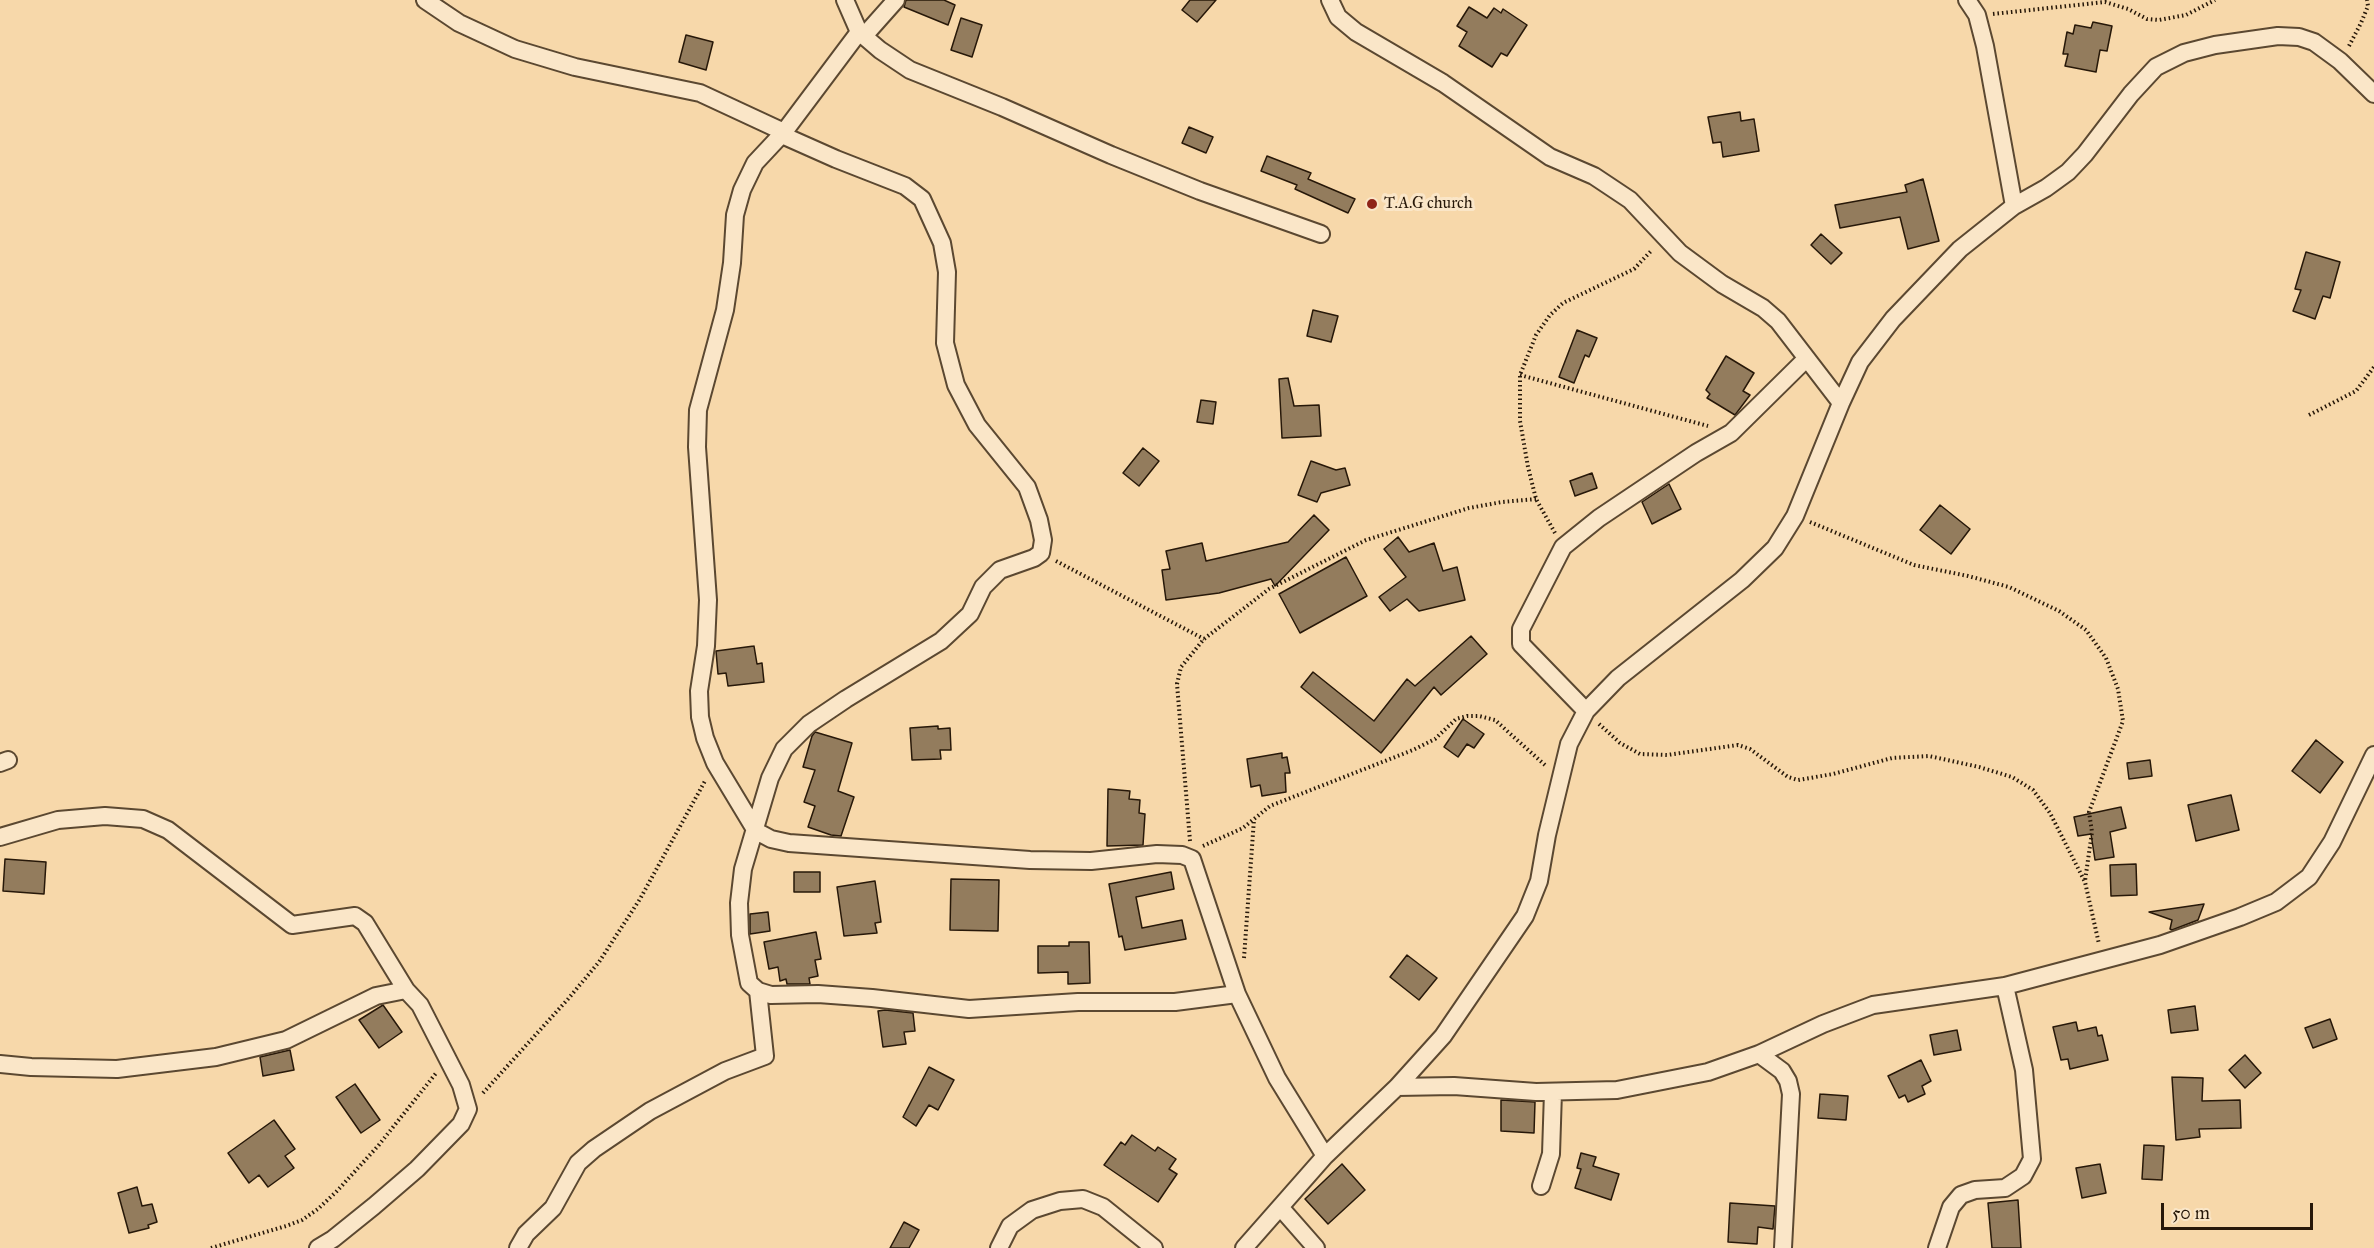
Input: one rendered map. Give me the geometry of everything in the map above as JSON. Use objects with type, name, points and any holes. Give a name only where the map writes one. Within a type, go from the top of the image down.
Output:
[{"type":"street","points":[[425,0],[459,23],[515,49],[575,67],[700,93],[836,159],[905,186],[922,199],[942,243],[947,272],[945,343],[956,385],[977,425],[1027,488],[1039,520],[1043,540],[1041,553],[1034,558],[1000,570],[983,587],[970,614],[941,641],[809,724],[784,749],[770,778],[743,869],[739,903],[740,935],[749,983],[758,991],[771,994],[818,994],[872,998],[969,1009],[1077,1002],[1175,1002],[1237,994]]},
{"type":"street","points":[[845,0],[862,34],[880,50],[910,70],[1200,191],[1321,234]]},
{"type":"street","points":[[896,0],[862,34],[783,133],[755,164],[742,190],[735,215],[732,263],[725,310],[698,410],[697,447],[708,600],[699,691],[700,717],[715,763],[756,831],[771,839],[789,843],[1030,860],[1091,861],[1157,854],[1192,855],[1237,994],[1277,1078],[1325,1156]]},
{"type":"street","points":[[1330,0],[1338,17],[1356,32],[1443,83],[1550,157],[1594,176],[1630,200],[1680,253],[1722,284],[1763,308],[1778,321],[1841,403]]},
{"type":"street","points":[[1967,0],[1977,15],[2002,128],[2014,206]]},
{"type":"street","points":[[1244,1248],[1325,1156],[1397,1087],[1443,1036],[1525,916],[1539,880],[1569,744],[1586,711],[1618,678],[1742,580],[1774,548],[1795,516],[1860,362],[1893,319],[1960,249],[2014,206],[2046,188],[2068,172],[2085,154],[2131,94],[2156,67],[2184,54],[2216,45],[2278,36],[2299,37],[2314,42],[2340,61],[2374,94]]},
{"type":"street","points":[[1586,711],[1521,644],[1521,629],[1563,547],[1599,518],[1696,453],[1731,433],[1806,359]]},
{"type":"street","points":[[1397,1087],[1454,1086],[1552,1092],[1617,1090],[1708,1072],[1759,1054],[1822,1024],[1873,1005],[2005,986],[2103,962],[2200,931],[2276,902],[2309,877],[2332,842],[2374,755]]},
{"type":"street","points":[[0,837],[58,820],[105,816],[143,819],[168,831],[292,925],[355,916],[365,923],[406,990],[420,1005],[461,1085],[468,1109],[461,1124],[417,1169],[366,1213],[318,1248]]},
{"type":"street","points":[[1937,1248],[1951,1207],[1961,1195],[1975,1190],[2005,1188],[2023,1176],[2032,1159],[2024,1070],[2005,986]]},
{"type":"street","points":[[0,1064],[117,1069],[216,1057],[286,1040],[376,996],[406,990]]},
{"type":"street","points":[[518,1248],[526,1234],[553,1208],[578,1162],[594,1149],[650,1111],[725,1071],[765,1056],[758,991]]},
{"type":"street","points":[[1759,1054],[1782,1071],[1788,1081],[1791,1094],[1783,1248]]},
{"type":"street","points":[[1541,1186],[1551,1154],[1552,1092]]},
{"type":"street","points":[[999,1248],[1010,1226],[1032,1210],[1060,1201],[1083,1199],[1103,1208],[1154,1248]]},
{"type":"street","points":[[1280,1207],[1316,1248]]},
{"type":"path","points":[[1977,15],[2105,2],[2128,9],[2147,19],[2159,20],[2186,15],[2216,0]]},
{"type":"path","points":[[2340,61],[2361,23],[2368,6],[2367,0]]},
{"type":"path","points":[[1563,547],[1536,499],[1528,467],[1520,421],[1520,375],[1536,335],[1550,315],[1563,303],[1634,269],[1665,236]]},
{"type":"path","points":[[2309,415],[2356,391],[2374,367]]},
{"type":"path","points":[[1520,375],[1731,433]]},
{"type":"path","points":[[1536,499],[1469,508],[1366,540],[1269,590],[1204,639],[1181,667],[1177,684],[1192,855],[1229,836],[1270,806],[1413,750],[1435,739],[1456,719],[1467,716],[1495,720],[1560,778]]},
{"type":"path","points":[[1795,516],[1914,565],[2009,587],[2059,610],[2086,630],[2106,658],[2118,689],[2123,721],[2089,812],[2092,832],[2085,882]]},
{"type":"path","points":[[1041,553],[1204,639]]},
{"type":"path","points":[[1586,711],[1620,743],[1640,754],[1667,755],[1738,745],[1750,749],[1788,777],[1798,780],[1833,774],[1892,758],[1929,756],[1979,766],[2012,777],[2033,790],[2050,813],[2085,882],[2103,962]]},
{"type":"path","points":[[468,1109],[599,962],[640,899],[715,763]]},
{"type":"path","points":[[1237,994],[1245,951],[1254,818]]},
{"type":"path","points":[[211,1248],[286,1226],[302,1220],[318,1209],[378,1146],[447,1059]]},
{"type":"building","points":[[906,0],[944,0],[955,5],[948,25],[904,7]]},
{"type":"building","points":[[1190,0],[1216,0],[1197,22],[1182,10]]},
{"type":"building","points":[[1469,7],[1487,18],[1494,8],[1501,13],[1503,9],[1527,25],[1507,56],[1501,53],[1492,67],[1459,46],[1467,32],[1457,26]]},
{"type":"building","points":[[961,18],[982,25],[972,57],[951,50]]},
{"type":"building","points":[[2093,22],[2112,26],[2107,51],[2100,50],[2096,72],[2065,66],[2068,54],[2063,54],[2067,32],[2073,34],[2075,25],[2091,28]]},
{"type":"building","points":[[686,35],[713,42],[706,70],[679,62]]},
{"type":"building","points":[[1740,112],[1741,121],[1754,119],[1759,151],[1723,157],[1721,142],[1713,143],[1708,117]]},
{"type":"building","points":[[1189,127],[1213,137],[1206,153],[1182,143]]},
{"type":"building","points":[[1267,156],[1311,173],[1308,179],[1355,199],[1348,213],[1295,189],[1297,185],[1261,171]]},
{"type":"building","points":[[1923,179],[1939,241],[1908,249],[1900,217],[1840,228],[1835,205],[1907,192],[1905,185]]},
{"type":"building","points":[[1821,234],[1842,253],[1831,264],[1811,245]]},
{"type":"building","points":[[2306,252],[2340,262],[2330,298],[2323,296],[2315,319],[2293,311],[2301,290],[2295,289]]},
{"type":"building","points":[[1313,310],[1338,316],[1331,342],[1307,336]]},
{"type":"building","points":[[1577,330],[1597,338],[1589,357],[1585,355],[1574,383],[1559,377]]},
{"type":"building","points":[[1726,356],[1754,373],[1743,391],[1750,395],[1735,415],[1707,398],[1710,394],[1706,390]]},
{"type":"building","points":[[1288,378],[1294,406],[1319,405],[1321,436],[1282,438],[1279,379]]},
{"type":"building","points":[[1201,400],[1216,402],[1213,424],[1197,422]]},
{"type":"building","points":[[1143,448],[1159,461],[1139,486],[1123,473]]},
{"type":"building","points":[[1311,461],[1336,470],[1345,468],[1350,485],[1321,493],[1317,502],[1298,495]]},
{"type":"building","points":[[1592,473],[1597,488],[1575,496],[1570,481]]},
{"type":"building","points":[[1669,484],[1681,509],[1652,524],[1642,502]]},
{"type":"building","points":[[1940,505],[1970,529],[1951,554],[1920,530]]},
{"type":"building","points":[[1314,515],[1329,530],[1275,586],[1271,579],[1219,593],[1166,600],[1162,570],[1170,569],[1166,551],[1202,543],[1206,561],[1288,542]]},
{"type":"building","points":[[1398,537],[1409,552],[1434,543],[1443,571],[1457,567],[1465,600],[1419,611],[1407,599],[1390,611],[1379,597],[1406,577],[1384,549]]},
{"type":"building","points":[[1346,557],[1367,596],[1300,633],[1279,594]]},
{"type":"building","points":[[1471,636],[1487,654],[1441,695],[1434,687],[1381,753],[1301,687],[1313,672],[1374,721],[1407,679],[1415,686]]},
{"type":"building","points":[[754,646],[757,664],[762,663],[764,682],[728,686],[726,673],[718,674],[716,651]]},
{"type":"building","points":[[1463,719],[1484,734],[1474,748],[1467,744],[1458,757],[1444,747]]},
{"type":"building","points":[[938,726],[938,729],[950,728],[951,750],[940,750],[941,759],[912,760],[910,728]]},
{"type":"building","points":[[815,732],[852,743],[838,791],[854,797],[841,836],[808,827],[815,806],[804,802],[815,770],[803,767]]},
{"type":"building","points":[[2316,740],[2343,762],[2320,793],[2292,771]]},
{"type":"building","points":[[1282,753],[1282,758],[1287,757],[1290,773],[1285,773],[1286,792],[1262,796],[1260,785],[1251,787],[1247,759]]},
{"type":"building","points":[[2150,760],[2152,776],[2129,779],[2127,763]]},
{"type":"building","points":[[1108,789],[1130,791],[1129,799],[1140,800],[1139,813],[1145,814],[1143,845],[1107,846]]},
{"type":"building","points":[[2231,795],[2239,830],[2196,841],[2188,805]]},
{"type":"building","points":[[2121,807],[2126,828],[2110,832],[2114,857],[2095,860],[2091,834],[2078,836],[2074,817]]},
{"type":"building","points":[[5,859],[46,862],[44,894],[3,891]]},
{"type":"building","points":[[2136,864],[2137,895],[2111,896],[2110,865]]},
{"type":"building","points":[[794,872],[820,872],[820,892],[794,892]]},
{"type":"building","points":[[1171,872],[1174,889],[1136,897],[1142,928],[1182,920],[1186,939],[1125,950],[1122,936],[1119,937],[1109,884]]},
{"type":"building","points":[[951,879],[999,880],[998,931],[950,930]]},
{"type":"building","points":[[875,881],[881,922],[875,923],[877,933],[844,936],[837,887]]},
{"type":"building","points":[[2204,904],[2198,920],[2172,930],[2170,929],[2172,920],[2149,912]]},
{"type":"building","points":[[768,912],[770,931],[750,934],[750,914]]},
{"type":"building","points":[[816,932],[821,959],[815,960],[818,976],[809,978],[810,984],[787,984],[786,979],[780,981],[778,967],[769,969],[764,942]]},
{"type":"building","points":[[1069,942],[1089,942],[1090,983],[1068,984],[1068,972],[1038,973],[1038,946],[1069,946]]},
{"type":"building","points":[[1407,955],[1437,978],[1419,1000],[1390,977]]},
{"type":"building","points":[[383,1005],[402,1032],[379,1048],[359,1020]]},
{"type":"building","points":[[2195,1006],[2198,1030],[2171,1033],[2168,1010]]},
{"type":"building","points":[[878,1011],[913,1013],[915,1031],[904,1032],[906,1044],[883,1047]]},
{"type":"building","points":[[2330,1019],[2337,1039],[2313,1048],[2305,1028]]},
{"type":"building","points":[[2076,1022],[2078,1031],[2096,1027],[2098,1036],[2102,1035],[2108,1060],[2070,1069],[2068,1059],[2061,1060],[2053,1027]]},
{"type":"building","points":[[1957,1030],[1961,1050],[1934,1055],[1930,1035]]},
{"type":"building","points":[[290,1050],[294,1070],[263,1076],[260,1057]]},
{"type":"building","points":[[2245,1055],[2261,1073],[2245,1088],[2229,1070]]},
{"type":"building","points":[[1921,1060],[1931,1081],[1922,1086],[1925,1094],[1908,1102],[1905,1095],[1899,1098],[1888,1076]]},
{"type":"building","points":[[929,1067],[954,1080],[938,1110],[929,1105],[916,1126],[903,1117]]},
{"type":"building","points":[[2172,1077],[2203,1078],[2202,1101],[2240,1100],[2241,1128],[2199,1129],[2200,1137],[2176,1140]]},
{"type":"building","points":[[355,1084],[380,1120],[361,1133],[336,1097]]},
{"type":"building","points":[[1820,1094],[1848,1096],[1846,1120],[1818,1118]]},
{"type":"building","points":[[1501,1100],[1535,1102],[1534,1133],[1501,1131]]},
{"type":"building","points":[[274,1120],[295,1149],[285,1156],[294,1168],[268,1187],[259,1175],[249,1183],[228,1153]]},
{"type":"building","points":[[1132,1135],[1155,1151],[1158,1147],[1176,1159],[1169,1169],[1177,1174],[1158,1202],[1104,1165],[1121,1142],[1125,1145]]},
{"type":"building","points":[[2144,1145],[2164,1146],[2162,1180],[2142,1179]]},
{"type":"building","points":[[1581,1153],[1596,1157],[1593,1166],[1619,1174],[1611,1200],[1575,1188],[1581,1169],[1577,1168]]},
{"type":"building","points":[[1342,1164],[1365,1190],[1328,1224],[1305,1199]]},
{"type":"building","points":[[2100,1164],[2106,1193],[2082,1198],[2076,1168]]},
{"type":"building","points":[[137,1187],[142,1206],[152,1204],[157,1222],[148,1225],[149,1228],[129,1233],[118,1193]]},
{"type":"building","points":[[2018,1200],[2021,1248],[1992,1248],[1988,1203]]},
{"type":"building","points":[[1730,1203],[1775,1206],[1773,1229],[1758,1227],[1757,1244],[1728,1242]]},
{"type":"building","points":[[904,1222],[919,1230],[909,1248],[890,1248]]},
{"type":"place","name":"T.A.G church","points":[[1372,204]]}]
